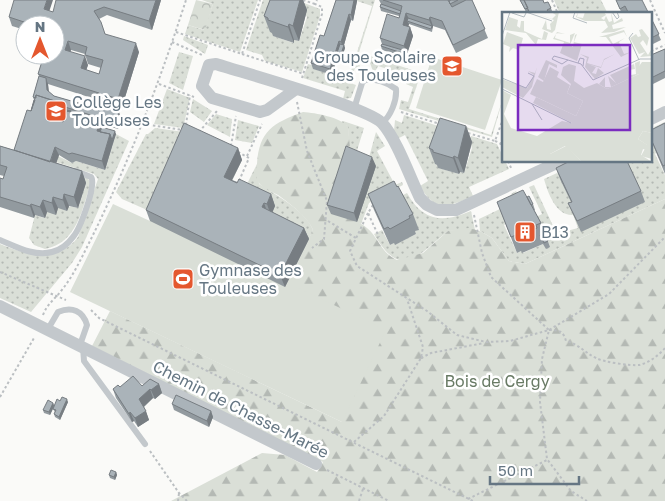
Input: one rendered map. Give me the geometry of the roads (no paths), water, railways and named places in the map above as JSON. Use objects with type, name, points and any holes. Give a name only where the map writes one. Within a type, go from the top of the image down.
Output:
[{"type":"street","points":[[298,94],[267,110],[256,112],[220,101],[206,93],[203,84],[209,66],[216,64],[298,94],[372,115],[382,123],[424,202],[436,210],[446,211],[472,203],[559,162]]},
{"type":"street","points":[[652,118],[665,112]]},
{"type":"street","name":"Chemin de Chasse-Marée","points":[[0,306],[82,345],[316,464]]},
{"type":"lane","points":[[354,109],[362,83],[371,79],[396,88],[392,109],[389,116],[382,123]]},
{"type":"lane","points":[[0,240],[35,253],[47,253],[63,247],[73,238],[86,209],[93,180],[88,175],[66,168]]},
{"type":"lane","points":[[43,327],[58,312],[70,309],[82,314],[87,325],[82,345],[84,361],[146,444]]},
{"type":"place","name":"Groupe Scolaire des Touleuses","points":[[452,66]]},
{"type":"place","name":"Collège Les Touleuses","points":[[56,111]]},
{"type":"place","name":"B13","points":[[525,232]]},
{"type":"place","name":"Gymnase des Touleuses","points":[[183,279]]},
{"type":"park label","name":"Bois de Cergy","points":[[497,381]]}]
